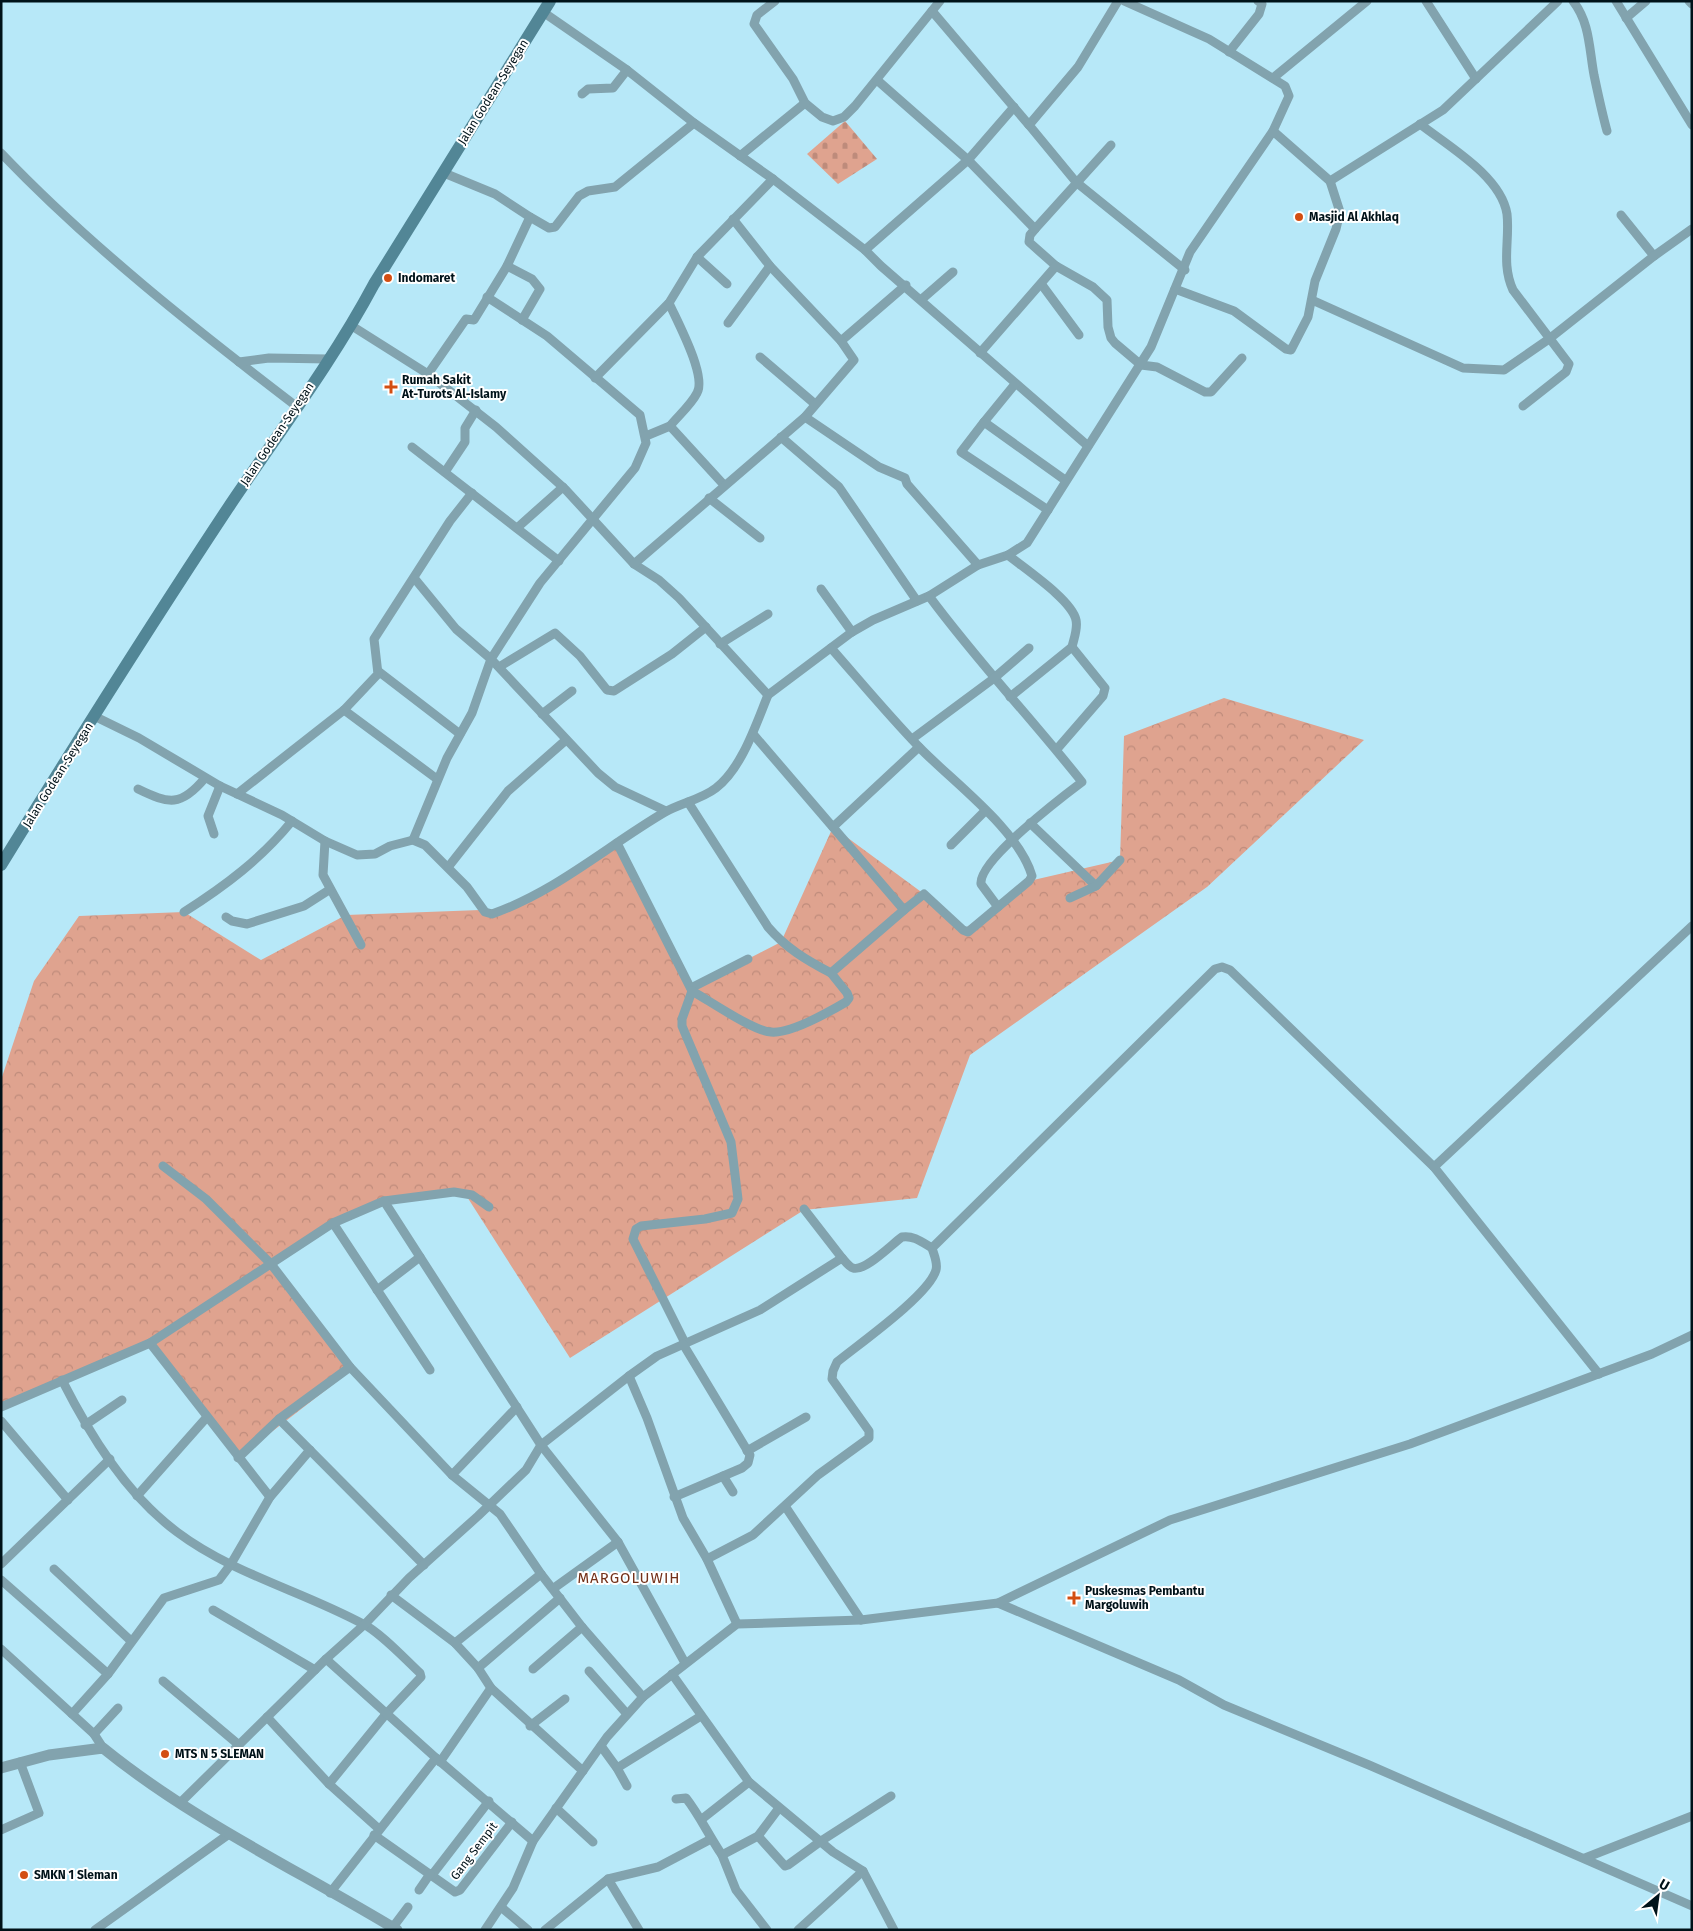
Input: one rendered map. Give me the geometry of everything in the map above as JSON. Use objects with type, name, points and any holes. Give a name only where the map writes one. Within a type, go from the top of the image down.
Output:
[{"type":"main road","name":"Jalan Godean-Seyegan","points":[[1,865],[110,687],[296,406],[352,326],[374,284],[546,6]]},
{"type":"street","points":[[775,1],[757,15],[754,24],[793,79],[805,103],[827,120],[838,119],[848,112],[878,80],[940,1]]},
{"type":"street","points":[[1029,125],[1078,67],[1118,1]]},
{"type":"street","points":[[94,716],[139,738],[220,786],[292,821],[324,841],[358,856],[375,854],[390,846],[413,840],[425,845],[449,866],[468,887],[485,912],[492,914],[554,886],[666,812],[716,788],[733,768],[753,734],[768,696],[852,632],[873,620],[929,596],[978,565],[1008,556],[1027,542],[1140,365],[1163,322],[1174,289],[1185,270],[1190,252],[1273,131],[1289,92],[1285,86],[1209,39],[1124,1]]},
{"type":"street","points":[[1229,52],[1259,14],[1262,4],[1258,1]]},
{"type":"street","points":[[1273,78],[1367,1]]},
{"type":"street","points":[[1426,1],[1476,79]]},
{"type":"street","points":[[1330,180],[1443,110],[1558,1]]},
{"type":"street","points":[[1573,1],[1587,26],[1594,74],[1607,131]]},
{"type":"street","points":[[1616,1],[1692,125]]},
{"type":"street","points":[[1626,18],[1646,1]]},
{"type":"street","points":[[1689,1],[1692,4]]},
{"type":"street","points":[[546,6],[694,123],[773,179],[865,250],[880,266],[906,285],[1015,384],[1088,446]]},
{"type":"street","points":[[932,11],[1076,182],[1185,270]]},
{"type":"street","points":[[582,94],[588,89],[613,88],[627,70]]},
{"type":"street","points":[[878,80],[968,160],[1035,229]]},
{"type":"street","points":[[740,156],[805,103]]},
{"type":"street","points":[[865,250],[968,160],[1014,107]]},
{"type":"street","points":[[444,172],[495,194],[549,228],[555,227],[579,196],[588,191],[614,187],[694,123]]},
{"type":"street","points":[[1420,124],[1480,170],[1497,190],[1506,213],[1506,269],[1512,290],[1567,362],[1569,368],[1523,406]]},
{"type":"street","points":[[1174,289],[1234,311],[1288,350],[1292,349],[1308,317],[1315,281],[1336,229],[1340,212],[1330,180],[1273,131]]},
{"type":"street","points":[[1111,144],[1035,229],[1030,235],[1029,242],[1056,266],[1093,287],[1107,300],[1108,327],[1111,338],[1140,365],[1156,367],[1205,392],[1211,392],[1242,358]]},
{"type":"street","points":[[1,153],[29,182],[124,267],[239,362],[296,406]]},
{"type":"street","points":[[595,378],[668,302],[697,257],[773,179]]},
{"type":"street","points":[[1621,215],[1654,256]]},
{"type":"street","points":[[428,374],[466,319],[474,320],[507,266],[530,217]]},
{"type":"street","points":[[634,564],[708,498],[805,417],[854,360],[841,341],[770,266],[733,219]]},
{"type":"street","points":[[1312,300],[1462,368],[1504,370],[1549,339],[1654,256],[1692,229]]},
{"type":"street","points":[[697,257],[728,284]]},
{"type":"street","points":[[507,266],[532,279],[540,289],[522,320]]},
{"type":"street","points":[[728,323],[770,266]]},
{"type":"street","points":[[980,353],[1042,285],[1056,266]]},
{"type":"street","points":[[922,300],[953,272]]},
{"type":"street","points":[[841,341],[906,285]]},
{"type":"street","points":[[1042,285],[1079,335]]},
{"type":"street","points":[[413,840],[437,779],[472,713],[491,659],[535,591],[592,518],[635,468],[643,454],[646,436],[640,415],[562,348],[487,297]]},
{"type":"street","points":[[646,436],[670,426],[698,393],[700,385],[689,348],[668,302]]},
{"type":"street","points":[[352,326],[428,374],[476,410],[563,487],[634,564],[659,580],[680,598],[768,696]]},
{"type":"street","points":[[760,357],[815,404]]},
{"type":"street","points":[[239,362],[269,358],[328,359]]},
{"type":"street","points":[[1015,384],[962,450],[962,454],[1048,510]]},
{"type":"street","points":[[445,472],[465,442],[465,428],[476,410]]},
{"type":"street","points":[[805,417],[879,467],[905,478],[907,484],[978,565]]},
{"type":"street","points":[[984,422],[1065,480]]},
{"type":"street","points":[[670,426],[724,485]]},
{"type":"street","points":[[781,437],[839,487],[917,601]]},
{"type":"street","points":[[412,447],[559,561]]},
{"type":"street","points":[[517,528],[563,487]]},
{"type":"street","points":[[460,734],[378,671],[373,649],[374,640],[450,521],[472,493]]},
{"type":"street","points":[[708,498],[760,538]]},
{"type":"street","points":[[1008,556],[1073,611],[1076,632],[1072,647],[1010,697]]},
{"type":"street","points":[[415,578],[456,629],[499,667],[598,774],[615,787],[666,812]]},
{"type":"street","points":[[821,589],[852,632]]},
{"type":"street","points":[[929,596],[993,679],[1057,749],[1082,782],[1030,823],[1012,840],[981,880],[981,884],[998,907]]},
{"type":"street","points":[[720,644],[768,614]]},
{"type":"street","points":[[499,667],[555,633],[580,656],[607,690],[614,691],[672,654],[706,628]]},
{"type":"street","points":[[1057,749],[1105,693],[1096,675],[1072,647]]},
{"type":"street","points":[[831,648],[919,747],[986,811],[1012,840],[1032,876],[967,932],[924,894],[831,973]]},
{"type":"street","points":[[912,739],[993,679],[1029,648]]},
{"type":"street","points":[[237,794],[344,710],[374,678],[378,671]]},
{"type":"street","points":[[542,714],[572,691]]},
{"type":"street","points":[[344,710],[437,779]]},
{"type":"street","points":[[753,734],[904,910]]},
{"type":"street","points":[[449,866],[508,791],[566,740]]},
{"type":"street","points":[[833,827],[919,747]]},
{"type":"street","points":[[138,789],[160,800],[173,800],[191,795],[205,778]]},
{"type":"street","points":[[214,834],[208,816],[220,786]]},
{"type":"street","points":[[618,843],[691,990],[763,1030],[777,1032],[846,1002],[848,998],[847,993],[831,973],[801,958],[781,942],[768,927],[688,802]]},
{"type":"street","points":[[951,845],[986,811]]},
{"type":"street","points":[[184,912],[220,888],[259,858],[292,821]]},
{"type":"street","points":[[1030,823],[1096,886]]},
{"type":"street","points":[[324,841],[323,875],[329,890],[346,915],[361,945]]},
{"type":"street","points":[[1070,898],[1096,886],[1120,860]]},
{"type":"street","points":[[226,917],[232,921],[248,924],[304,906],[329,890]]},
{"type":"street","points":[[1434,1166],[1692,926]]},
{"type":"street","points":[[674,1497],[742,1468],[748,1463],[750,1455],[684,1343],[633,1239],[636,1229],[640,1226],[706,1219],[732,1213],[738,1199],[732,1142],[682,1026],[682,1019],[691,990],[748,959]]},
{"type":"street","points":[[932,1248],[1208,976],[1222,967],[1230,970],[1434,1166],[1599,1374]]},
{"type":"street","points":[[163,1166],[206,1199],[271,1264],[350,1367],[452,1475],[500,1514],[541,1574],[554,1588],[582,1627],[644,1697]]},
{"type":"street","points":[[1,1407],[150,1343],[333,1224],[384,1202],[454,1192],[472,1195],[489,1206]]},
{"type":"street","points":[[384,1202],[541,1445],[618,1542],[686,1663]]},
{"type":"street","points":[[707,1559],[753,1535],[818,1476],[870,1438],[870,1431],[832,1380],[833,1370],[837,1362],[928,1284],[937,1265],[932,1248],[918,1239],[908,1236],[902,1237],[868,1265],[859,1269],[853,1268],[842,1258],[804,1210]]},
{"type":"street","points":[[333,1224],[430,1370]]},
{"type":"street","points":[[377,1290],[420,1257]]},
{"type":"street","points":[[181,1802],[326,1659],[365,1624],[391,1595],[526,1470],[541,1445],[646,1362],[684,1343],[760,1310],[842,1258]]},
{"type":"street","points":[[485,1930],[513,1888],[533,1841],[601,1746],[627,1714],[672,1674],[737,1624],[861,1620],[998,1603],[1170,1520],[1410,1444],[1652,1354],[1692,1335]]},
{"type":"street","points":[[150,1343],[270,1497]]},
{"type":"street","points":[[238,1458],[279,1420],[350,1367]]},
{"type":"street","points":[[629,1376],[665,1464],[682,1518],[707,1559],[737,1624]]},
{"type":"street","points":[[62,1380],[85,1425],[137,1496],[177,1532],[231,1564],[365,1624],[420,1673],[421,1677],[416,1685],[386,1714],[329,1784]]},
{"type":"street","points":[[85,1425],[122,1400]]},
{"type":"street","points":[[452,1475],[516,1407]]},
{"type":"street","points":[[137,1496],[207,1417]]},
{"type":"street","points":[[747,1451],[806,1417]]},
{"type":"street","points":[[279,1420],[424,1565]]},
{"type":"street","points":[[1,1421],[68,1500]]},
{"type":"street","points":[[72,1714],[108,1674],[164,1598],[219,1580],[231,1564],[270,1497],[310,1450]]},
{"type":"street","points":[[1,1564],[110,1459]]},
{"type":"street","points":[[723,1476],[734,1492]]},
{"type":"street","points":[[785,1506],[861,1620]]},
{"type":"street","points":[[554,1588],[618,1542]]},
{"type":"street","points":[[54,1570],[131,1641]]},
{"type":"street","points":[[455,1643],[541,1574]]},
{"type":"street","points":[[1,1580],[108,1674]]},
{"type":"street","points":[[391,1595],[455,1643],[478,1668],[491,1688],[530,1726],[583,1771]]},
{"type":"street","points":[[478,1668],[560,1598]]},
{"type":"street","points":[[998,1603],[1179,1680],[1224,1705],[1585,1858],[1692,1906]]},
{"type":"street","points":[[213,1610],[315,1670]]},
{"type":"street","points":[[533,1669],[582,1627]]},
{"type":"street","points":[[2,1650],[94,1734],[103,1748],[142,1780],[181,1802],[229,1834],[395,1929],[408,1907]]},
{"type":"street","points":[[326,1659],[438,1760],[533,1841]]},
{"type":"street","points":[[589,1671],[627,1714]]},
{"type":"street","points":[[672,1674],[700,1716],[749,1782],[821,1841],[863,1871],[894,1930]]},
{"type":"street","points":[[163,1681],[239,1744]]},
{"type":"street","points":[[330,1893],[377,1832],[438,1760],[491,1688]]},
{"type":"street","points":[[530,1726],[565,1699]]},
{"type":"street","points":[[94,1734],[118,1708]]},
{"type":"street","points":[[617,1768],[700,1716]]},
{"type":"street","points":[[267,1717],[329,1784],[377,1832],[431,1874]]},
{"type":"street","points":[[601,1746],[627,1786]]},
{"type":"street","points":[[1,1768],[49,1755],[103,1748]]},
{"type":"street","points":[[1,1830],[39,1813],[20,1762]]},
{"type":"street","points":[[702,1818],[749,1782]]},
{"type":"street","points":[[758,1836],[785,1866],[891,1796]]},
{"type":"street","points":[[676,1799],[686,1798],[702,1818],[711,1839],[722,1856],[736,1890],[762,1928]]},
{"type":"street","points":[[419,1890],[489,1802]]},
{"type":"street","points":[[556,1808],[593,1842]]},
{"type":"street","points":[[722,1856],[758,1836],[779,1808]]},
{"type":"street","points":[[1585,1858],[1692,1816]]},
{"type":"street","name":"Gang Sempit","points":[[431,1874],[453,1892],[460,1890],[512,1822]]},
{"type":"street","points":[[95,1930],[229,1834]]},
{"type":"street","points":[[545,1930],[608,1879],[658,1868],[711,1839]]},
{"type":"street","points":[[798,1930],[863,1871]]},
{"type":"street","points":[[608,1879],[639,1930]]},
{"type":"street","points":[[501,1907],[528,1930]]},
{"type":"green space","points":[[845,121],[877,159],[838,184],[807,154]]},
{"type":"green space","points":[[1224,698],[1364,740],[1207,887],[970,1055],[917,1198],[804,1210],[570,1358],[464,1192],[384,1201],[333,1223],[271,1264],[353,1369],[238,1458],[150,1343],[1,1407],[1,1080],[34,981],[79,916],[184,912],[261,960],[346,915],[507,909],[617,843],[691,988],[781,942],[833,827],[924,894],[963,930],[1029,881],[1120,860],[1124,736]]},
{"type":"place","name":"Masjid Al Akhlaq","points":[[1299,217]]},
{"type":"place","name":"Indomaret","points":[[388,278]]},
{"type":"place","name":"Rumah Sakit At-Turots Al-Islamy","points":[[391,387]]},
{"type":"place","name":"Puskesmas Pembantu Margoluwih","points":[[1074,1598]]},
{"type":"place","name":"MTS N 5 SLEMAN","points":[[165,1754]]},
{"type":"place","name":"SMKN 1 Sleman","points":[[24,1875]]},
{"type":"district","name":"MARGOLUWIH","points":[[629,1578]]}]
